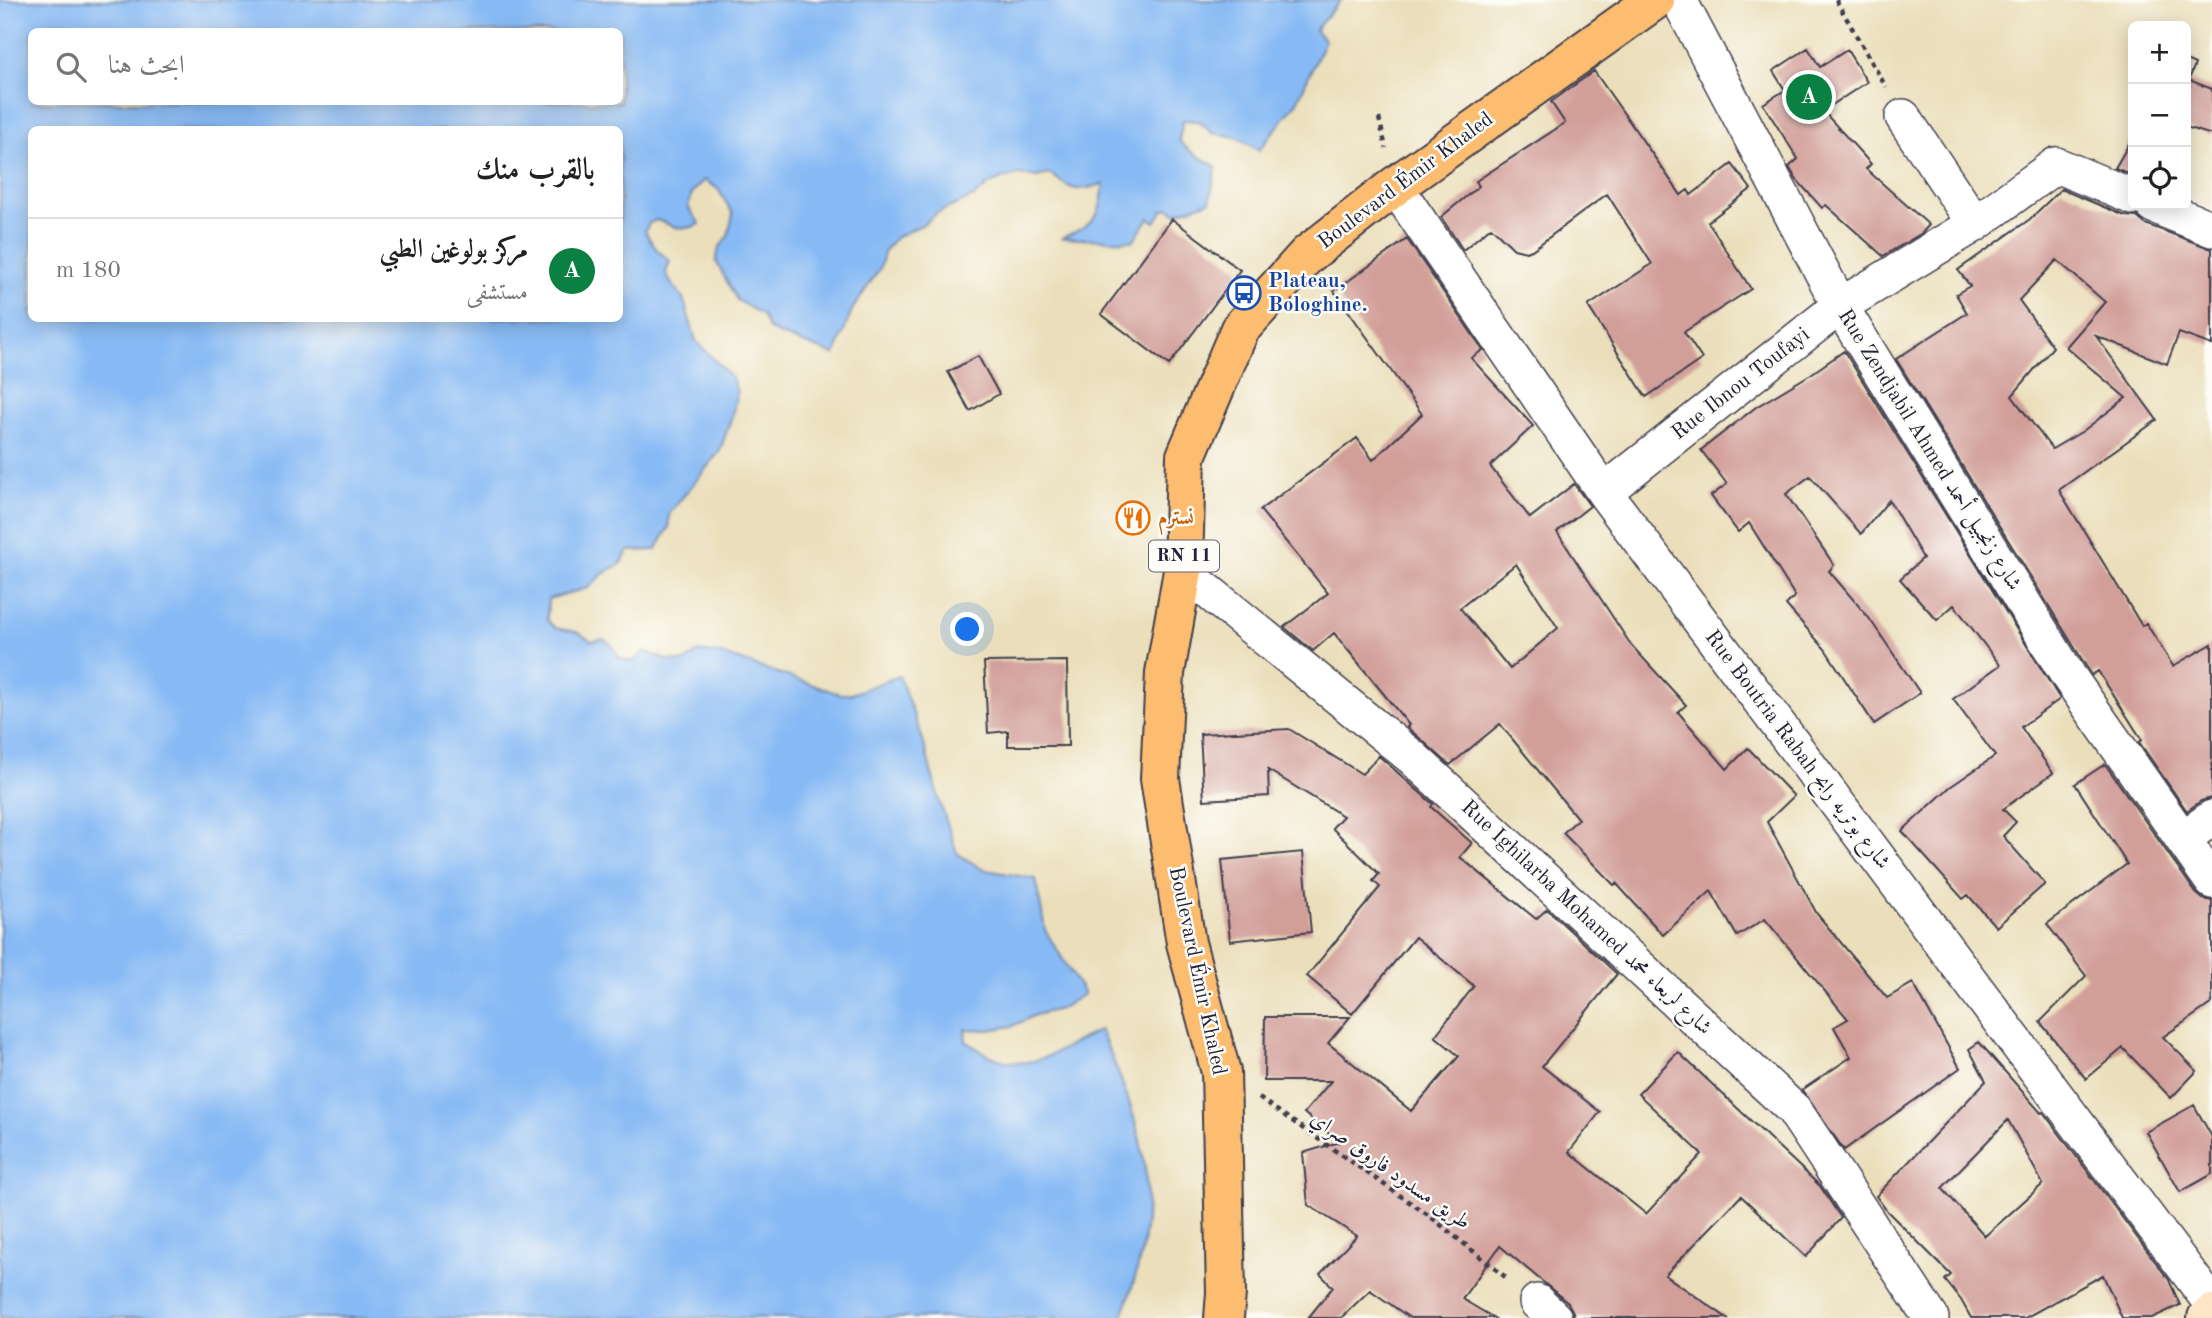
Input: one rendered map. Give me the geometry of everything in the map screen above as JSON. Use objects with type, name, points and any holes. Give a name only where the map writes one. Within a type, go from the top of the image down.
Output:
[{"type":"main road","name":"Boulevard Émir Khaled","points":[[1224,1318],[1226,1293],[1221,1072],[1186,943],[1160,779],[1164,673],[1184,571],[1186,456],[1240,330],[1307,255],[1395,186],[1655,0]]},
{"type":"main road","points":[[2207,1318],[2212,1314]]},
{"type":"street","name":"Rue Zendjabil Ahmed شارع زنجبيل أحمد","points":[[1679,0],[1840,306],[2069,677],[2212,881]]},
{"type":"street","points":[[1903,117],[1975,224]]},
{"type":"street","name":"Rue Ibnou Toufayi","points":[[1604,492],[1840,306],[1975,224],[2056,165],[2128,195]]},
{"type":"street","name":"Rue Boutria Rabah شارع بوتريه رابح","points":[[1395,186],[1604,492],[2212,1304]]},
{"type":"street","points":[[2165,210],[2212,229]]},
{"type":"street","name":"Rue Ighilarba Mohamed شارع لربعاء محمد","points":[[1184,571],[1413,758],[1794,1110],[1931,1318]]},
{"type":"street","points":[[2184,838],[2212,818]]},
{"type":"path","points":[[1836,0],[1903,117]]},
{"type":"path","name":"طريق مسدود فاروق صراي","points":[[1221,1072],[1431,1217],[1545,1310]]},
{"type":"water","points":[[0,0],[1341,0],[1315,30],[1325,40],[1297,102],[1259,150],[1236,137],[1212,133],[1199,121],[1183,120],[1179,140],[1216,167],[1210,201],[1175,213],[1169,208],[1163,210],[1155,222],[1149,218],[1133,241],[1061,238],[1093,220],[1101,206],[1103,184],[1075,189],[1050,174],[1004,178],[990,184],[974,197],[937,213],[922,225],[896,237],[885,250],[880,268],[852,310],[835,355],[778,334],[768,328],[762,315],[737,300],[716,261],[719,248],[728,236],[733,214],[718,189],[704,180],[692,193],[688,207],[700,224],[683,228],[657,220],[649,223],[645,232],[657,250],[670,261],[666,272],[683,298],[696,341],[732,378],[737,392],[720,451],[669,514],[669,527],[656,550],[628,551],[621,564],[604,573],[588,588],[548,599],[547,620],[555,628],[577,632],[592,641],[603,639],[611,644],[619,658],[633,662],[645,651],[666,660],[685,662],[698,652],[721,654],[840,694],[851,694],[899,676],[922,737],[957,853],[982,869],[1036,879],[1045,930],[1084,994],[1060,1009],[1035,1015],[1013,1026],[989,1030],[965,1029],[966,1041],[986,1054],[1003,1061],[1019,1063],[1049,1056],[1100,1030],[1130,1104],[1140,1139],[1147,1206],[1135,1278],[1121,1318],[0,1318]]},
{"type":"building","points":[[1808,48],[1820,67],[1847,50],[1867,82],[1823,111],[1871,164],[1866,169],[1929,225],[1922,233],[1883,256],[1826,205],[1822,208],[1796,179],[1789,167],[1798,159],[1763,104],[1785,90],[1773,71]]},
{"type":"building","points":[[1594,71],[1681,195],[1688,190],[1691,195],[1732,164],[1751,189],[1708,222],[1751,289],[1684,332],[1702,359],[1646,397],[1588,306],[1652,264],[1607,194],[1526,252],[1514,249],[1491,227],[1463,250],[1441,217],[1479,186],[1476,181],[1565,123],[1551,102]]},
{"type":"building","points":[[2191,81],[2212,89],[2212,135],[2191,129]]},
{"type":"building","points":[[2128,146],[2128,173],[2115,168]]},
{"type":"building","points":[[2061,189],[2212,249],[2212,345],[2179,333],[2167,364],[2096,336],[2157,420],[2059,490],[2142,626],[2146,623],[2173,666],[2212,644],[2212,798],[2201,801],[2187,811],[2139,742],[2142,740],[2098,671],[2092,675],[2086,666],[1896,359],[1967,313],[1956,294],[1970,286],[1958,270],[2030,219]],"holes":[[[2057,260],[2105,302],[2066,347],[2126,398],[2083,431],[2052,449],[2012,396],[2053,347],[2019,300]]]},
{"type":"building","points":[[1172,219],[1240,270],[1169,365],[1101,314]]},
{"type":"building","points":[[1407,239],[1483,350],[1471,358],[1533,426],[1490,466],[1530,518],[1574,484],[1590,506],[1557,532],[1631,645],[1686,705],[1678,712],[1727,769],[1748,748],[1794,796],[1767,822],[1817,914],[1887,998],[1913,983],[1960,1068],[1844,1150],[1802,1090],[1851,1057],[1834,1027],[1848,1019],[1765,919],[1737,936],[1711,891],[1663,935],[1616,883],[1614,885],[1563,833],[1578,819],[1500,724],[1450,765],[1407,727],[1409,725],[1334,633],[1313,651],[1284,627],[1328,593],[1260,510],[1357,438],[1373,460],[1422,414],[1334,291]],"holes":[[[1516,564],[1558,628],[1510,669],[1460,608]]]},
{"type":"building","points":[[1844,351],[2060,699],[2021,727],[2053,773],[2003,809],[2016,822],[2003,836],[2045,884],[1996,927],[1968,895],[1963,899],[1902,831],[1950,787],[1995,756],[1953,699],[2000,665],[1954,605],[1937,620],[1900,579],[1923,558],[1889,500],[1861,534],[1810,476],[1786,494],[1834,565],[1829,571],[1869,618],[1920,693],[1874,724],[1825,649],[1786,605],[1795,596],[1749,523],[1738,532],[1711,496],[1727,484],[1701,450],[1756,407]]},
{"type":"building","points":[[978,356],[999,394],[970,411],[948,372]]},
{"type":"building","points":[[1067,661],[1068,746],[1008,746],[1008,731],[988,733],[984,662]]},
{"type":"building","points":[[1289,729],[1362,774],[1379,756],[1472,843],[1460,857],[1536,919],[1547,909],[1617,974],[1542,1066],[1600,1112],[1569,1152],[1646,1214],[1702,1154],[1638,1094],[1678,1052],[1820,1186],[1841,1218],[1806,1257],[1741,1196],[1665,1275],[1727,1318],[1574,1318],[1568,1303],[1500,1246],[1462,1299],[1494,1318],[1410,1318],[1370,1290],[1341,1318],[1308,1318],[1333,1287],[1320,1274],[1357,1236],[1308,1205],[1303,1153],[1339,1142],[1304,1113],[1331,1081],[1264,1081],[1265,1017],[1350,1017],[1328,1043],[1411,1111],[1459,1056],[1435,1036],[1474,986],[1415,937],[1352,1014],[1307,976],[1380,887],[1373,881],[1379,874],[1332,828],[1343,816],[1268,770],[1269,796],[1204,800],[1200,734]]},
{"type":"building","points":[[2105,764],[2196,893],[2203,899],[2212,901],[2212,1003],[2163,1037],[2197,1071],[2171,1098],[2123,1048],[2086,1079],[2040,1022],[2086,976],[2047,924],[2127,864],[2075,784]]},
{"type":"building","points":[[1303,852],[1311,932],[1230,941],[1222,860]]},
{"type":"building","points":[[1979,1042],[2041,1113],[2043,1112],[2169,1280],[2180,1305],[2152,1318],[2122,1318],[2103,1275],[2025,1318],[1971,1318],[1945,1280],[1951,1275],[1887,1211],[1876,1196],[1986,1081],[1969,1049]],"holes":[[[2008,1120],[2043,1184],[1985,1236],[1942,1188]]]},
{"type":"building","points":[[2194,1105],[2212,1137],[2212,1174],[2180,1192],[2146,1132]]},
{"type":"place","name":"مركز بولوغين الطبي","points":[[1809,97]]},
{"type":"place","name":"Plateau, Bologhine.","points":[[1244,293]]},
{"type":"place","name":"نسترم","points":[[1133,518]]}]
